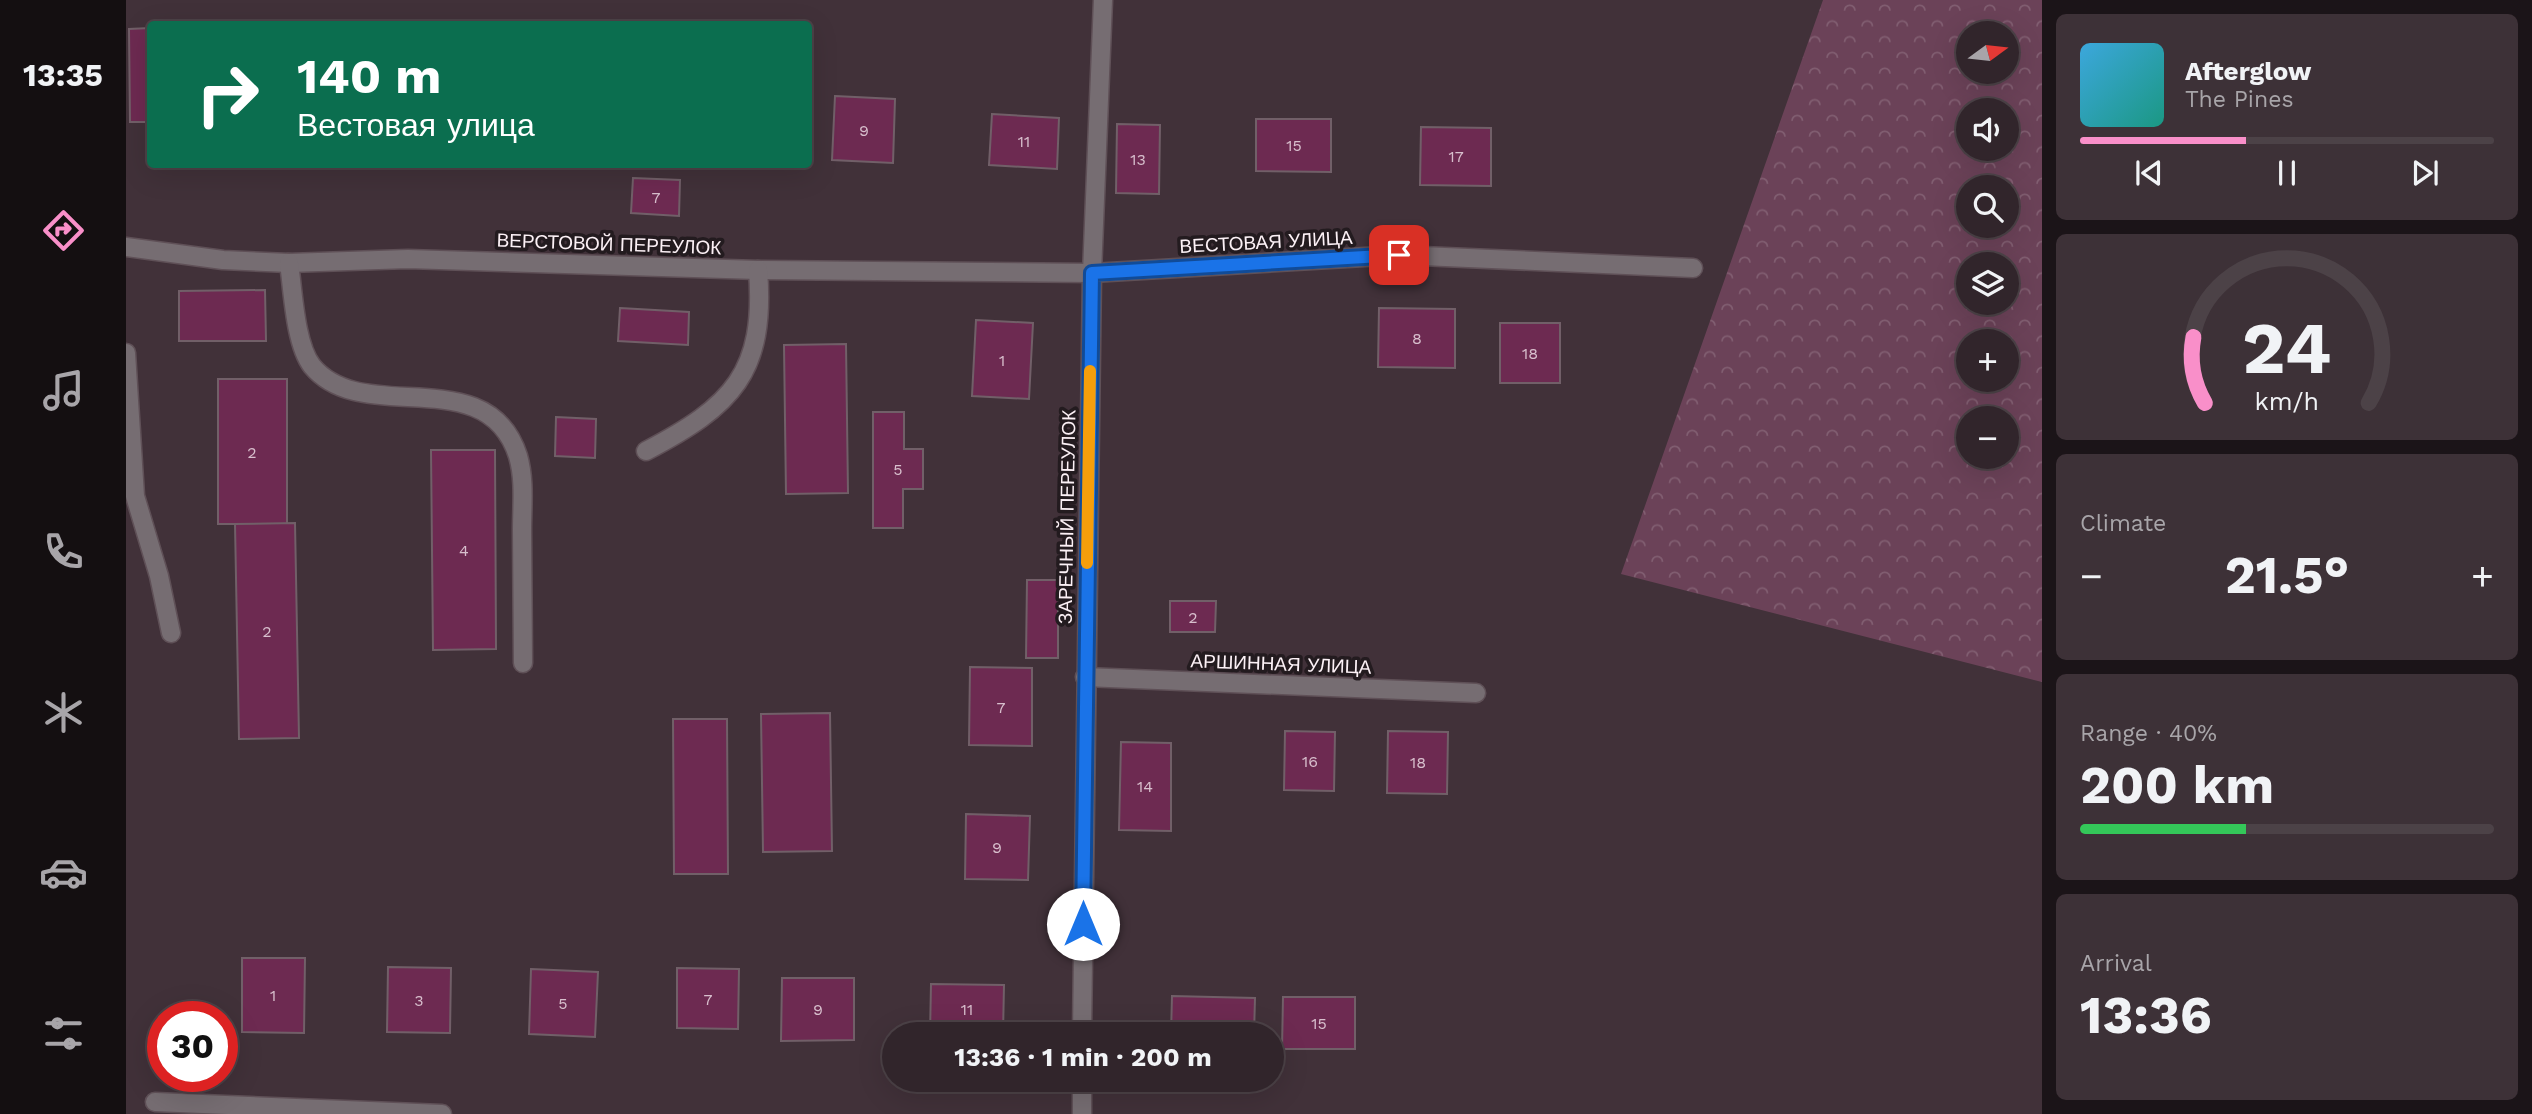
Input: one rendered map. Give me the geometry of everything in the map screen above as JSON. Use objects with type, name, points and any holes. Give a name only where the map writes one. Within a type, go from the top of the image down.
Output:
[{"type":"street","name":"ЗАРЕЧНЫЙ ПЕРЕУЛОК","points":[[1083,1022],[1085,677],[1092,273],[1103,0]]},
{"type":"street","name":"ВЕРСТОВОЙ ПЕРЕУЛОК","points":[[126,247],[223,260],[289,263],[408,259],[758,270],[1092,273]]},
{"type":"street","name":"ВЕСТОВАЯ УЛИЦА","points":[[1092,273],[1399,255],[1693,268]]},
{"type":"street","points":[[289,263],[299,331],[310,364],[327,381],[348,390],[426,397],[477,409],[497,423],[512,443],[522,482],[523,663]]},
{"type":"street","points":[[646,451],[710,414],[736,384],[753,355],[760,291],[758,270]]},
{"type":"street","points":[[126,353],[135,496],[159,576],[171,633]]},
{"type":"street","name":"АРШИННАЯ УЛИЦА","points":[[1085,677],[1476,693]]},
{"type":"street","points":[[1082,1092],[1082,1114]]},
{"type":"street","points":[[155,1102],[442,1114]]},
{"type":"green space","points":[[1823,0],[2042,0],[2042,682],[1621,574]]},
{"type":"building","points":[[147,28],[147,122],[130,122],[129,29]]},
{"type":"building","points":[[835,96],[895,99],[893,163],[832,160]]},
{"type":"building","points":[[992,114],[1059,118],[1057,169],[989,165]]},
{"type":"building","points":[[1256,119],[1331,119],[1331,172],[1256,171]]},
{"type":"building","points":[[1117,124],[1160,125],[1159,194],[1116,193]]},
{"type":"building","points":[[1421,127],[1491,128],[1491,186],[1420,185]]},
{"type":"building","points":[[633,178],[680,180],[679,216],[631,213]]},
{"type":"building","points":[[265,290],[266,341],[179,341],[179,291]]},
{"type":"building","points":[[620,308],[689,312],[688,345],[618,341]]},
{"type":"building","points":[[1379,308],[1455,309],[1455,368],[1378,367]]},
{"type":"building","points":[[976,320],[1033,323],[1029,399],[972,396]]},
{"type":"building","points":[[1500,323],[1560,323],[1560,383],[1500,383]]},
{"type":"building","points":[[846,344],[848,493],[786,494],[784,345]]},
{"type":"building","points":[[218,379],[287,379],[287,524],[218,524]]},
{"type":"building","points":[[873,412],[904,412],[904,449],[923,449],[923,489],[903,489],[903,528],[873,528]]},
{"type":"building","points":[[556,417],[596,419],[595,458],[555,456]]},
{"type":"building","points":[[431,450],[495,450],[496,649],[433,650]]},
{"type":"building","points":[[295,523],[299,738],[239,739],[235,524]]},
{"type":"building","points":[[1027,580],[1058,580],[1058,658],[1026,658]]},
{"type":"building","points":[[1170,601],[1216,601],[1215,632],[1170,632]]},
{"type":"building","points":[[970,667],[1032,668],[1032,746],[969,745]]},
{"type":"building","points":[[830,713],[832,851],[763,852],[761,714]]},
{"type":"building","points":[[673,719],[727,719],[728,874],[674,874]]},
{"type":"building","points":[[1285,731],[1335,732],[1334,791],[1284,790]]},
{"type":"building","points":[[1388,731],[1448,732],[1447,794],[1387,793]]},
{"type":"building","points":[[1121,742],[1171,743],[1171,831],[1119,830]]},
{"type":"building","points":[[966,814],[1030,816],[1028,880],[965,879]]},
{"type":"building","points":[[242,958],[305,958],[304,1033],[242,1032]]},
{"type":"building","points":[[388,967],[451,968],[450,1033],[387,1032]]},
{"type":"building","points":[[677,968],[739,969],[738,1029],[677,1028]]},
{"type":"building","points":[[531,969],[598,972],[595,1037],[529,1034]]},
{"type":"building","points":[[782,978],[854,978],[854,1040],[781,1041]]},
{"type":"building","points":[[931,984],[1004,985],[1003,1022],[930,1022]]},
{"type":"building","points":[[1172,996],[1255,998],[1254,1022],[1171,1022]]},
{"type":"building","points":[[1283,997],[1355,997],[1355,1049],[1284,1049]]},
{"type":"slow traffic","points":[[1087,563],[1090,371]]},
{"type":"route","points":[[1083,924],[1092,273],[1399,255]]}]
